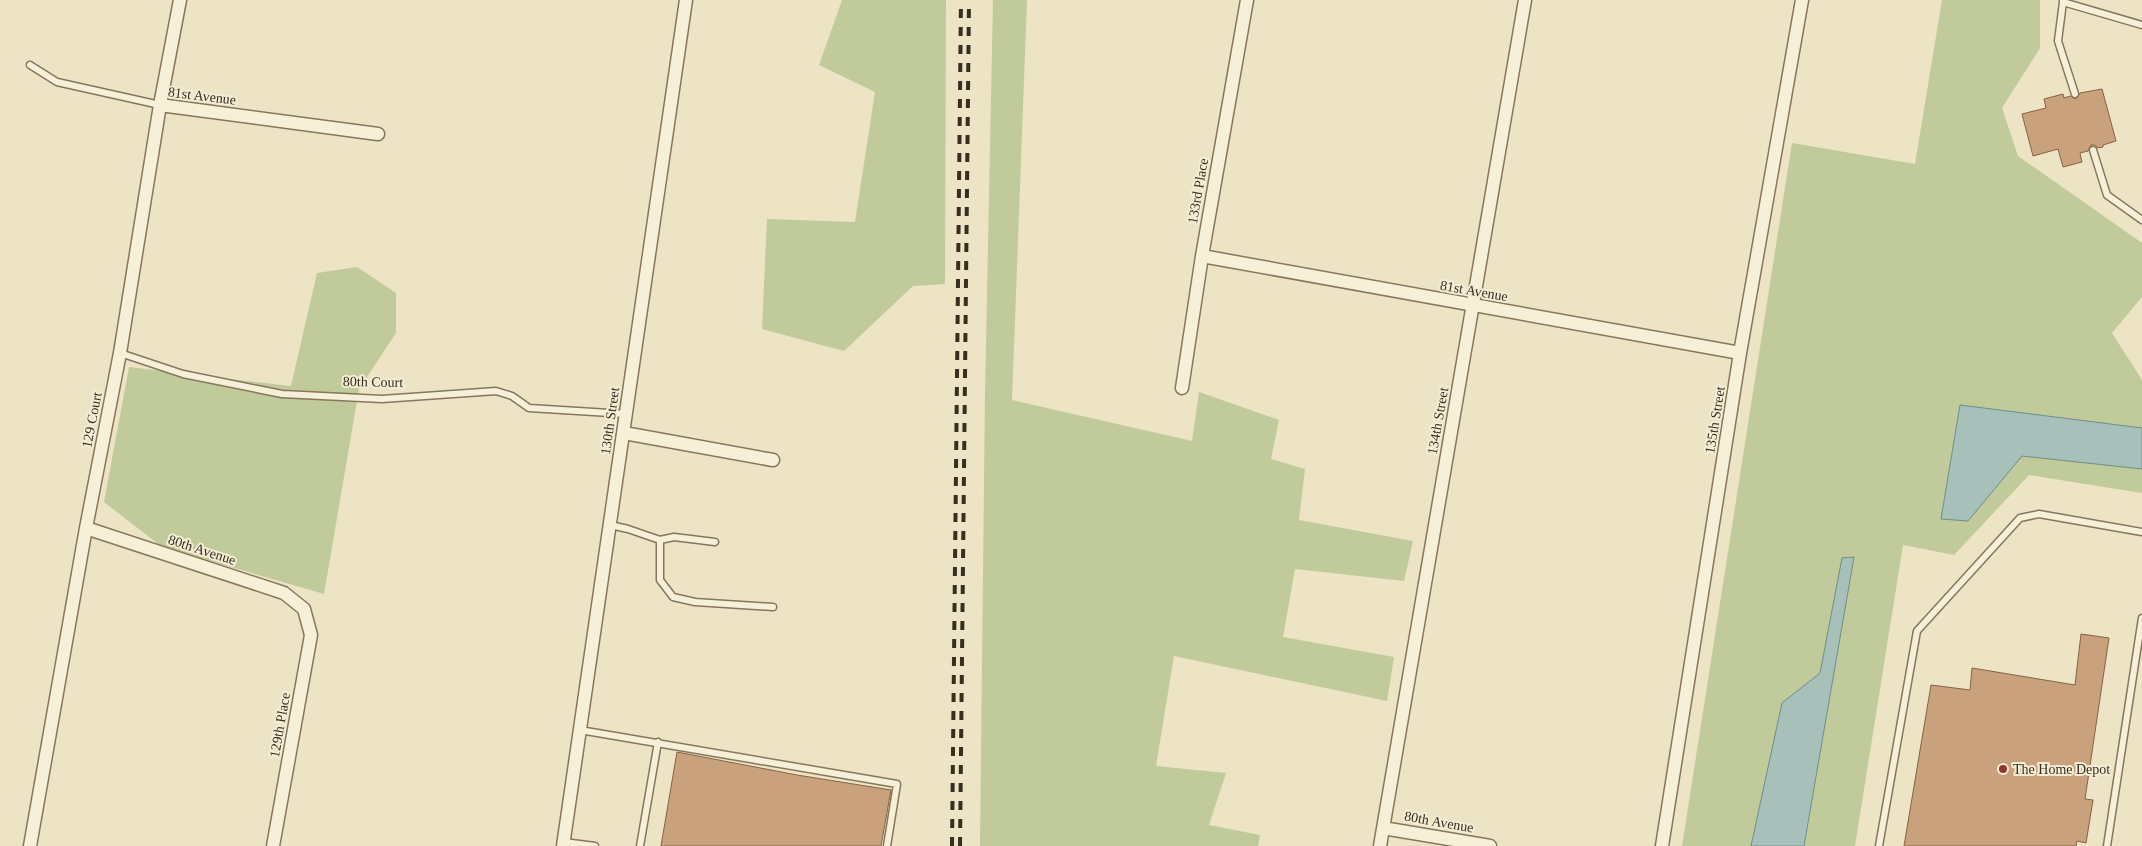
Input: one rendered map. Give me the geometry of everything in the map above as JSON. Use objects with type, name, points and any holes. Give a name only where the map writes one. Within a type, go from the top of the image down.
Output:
[{"type":"street","name":"129 Court","points":[[30,846],[86,528],[120,353],[160,105],[180,0]]},
{"type":"street","name":"130th Street","points":[[563,844],[686,0]]},
{"type":"street","name":"133rd Place","points":[[1182,388],[1202,256],[1247,0]]},
{"type":"street","name":"134th Street","points":[[1380,846],[1525,0]]},
{"type":"street","name":"135th Street","points":[[1662,846],[1740,353],[1802,0]]},
{"type":"street","name":"81st Avenue","points":[[160,105],[378,134]]},
{"type":"street","name":"81st Avenue","points":[[1202,256],[1740,353]]},
{"type":"street","points":[[624,433],[773,460]]},
{"type":"street","name":"80th Avenue","points":[[86,528],[284,593],[304,609]]},
{"type":"street","name":"129th Place","points":[[273,846],[311,635],[304,609]]},
{"type":"street","name":"80th Avenue","points":[[1383,828],[1490,846]]},
{"type":"lane","points":[[2075,94],[2058,41],[2063,1],[2142,25]]},
{"type":"lane","name":"81st Avenue","points":[[30,65],[57,82],[160,105]]},
{"type":"lane","points":[[2093,150],[2107,195],[2142,220]]},
{"type":"lane","name":"80th Court","points":[[120,353],[183,374],[282,394],[382,399],[496,391],[512,396],[529,408],[626,414]]},
{"type":"lane","points":[[1879,846],[1917,631],[2020,518],[2039,514],[2142,532]]},
{"type":"lane","points":[[610,525],[660,540],[674,537],[715,542]]},
{"type":"lane","points":[[660,540],[660,580],[673,597],[695,602],[773,607]]},
{"type":"lane","points":[[2106,846],[2142,618]]},
{"type":"lane","points":[[580,730],[897,784],[887,846]]},
{"type":"lane","points":[[640,846],[658,742]]},
{"type":"lane","points":[[563,844],[595,846]]},
{"type":"green space","points":[[842,0],[946,0],[945,284],[913,286],[844,351],[762,329],[767,219],[855,222],[875,92],[819,65]]},
{"type":"green space","points":[[993,0],[1027,0],[1012,400],[1192,441],[1199,392],[1279,420],[1271,459],[1305,469],[1299,520],[1413,541],[1404,581],[1295,569],[1283,637],[1394,657],[1387,701],[1174,656],[1156,766],[1226,773],[1209,825],[1260,835],[1258,846],[980,846],[985,394]]},
{"type":"green space","points":[[1942,0],[2040,0],[2040,48],[2002,108],[2018,156],[2142,243],[2142,297],[2112,333],[2142,380],[2142,493],[2029,475],[1954,555],[1903,545],[1855,846],[1682,846],[1792,143],[1915,164]]},
{"type":"green space","points":[[357,267],[396,293],[396,333],[359,389],[324,594],[162,547],[104,502],[129,367],[291,386],[317,273]]},
{"type":"water","points":[[1960,405],[2142,428],[2142,469],[2022,456],[1968,521],[1941,519]]},
{"type":"water","points":[[1854,557],[1804,846],[1751,846],[1782,703],[1820,673],[1842,558]]},
{"type":"building","points":[[2102,89],[2116,141],[2098,148],[2095,145],[2091,145],[2088,151],[2080,153],[2082,162],[2063,167],[2058,149],[2033,156],[2022,114],[2046,108],[2044,99],[2063,94],[2064,98],[2070,96],[2076,99],[2080,93]]},
{"type":"building","name":"The Home Depot","points":[[2081,634],[2109,638],[2085,799],[2093,800],[2086,843],[2077,841],[2076,846],[1904,846],[1931,685],[1970,690],[1972,668],[2075,685]]},
{"type":"building","points":[[677,752],[797,775],[891,790],[881,846],[661,846]]},
{"type":"railway","points":[[952,846],[961,0]]},
{"type":"railway","points":[[960,846],[969,0]]},
{"type":"place","name":"The Home Depot","points":[[2003,769]]}]
